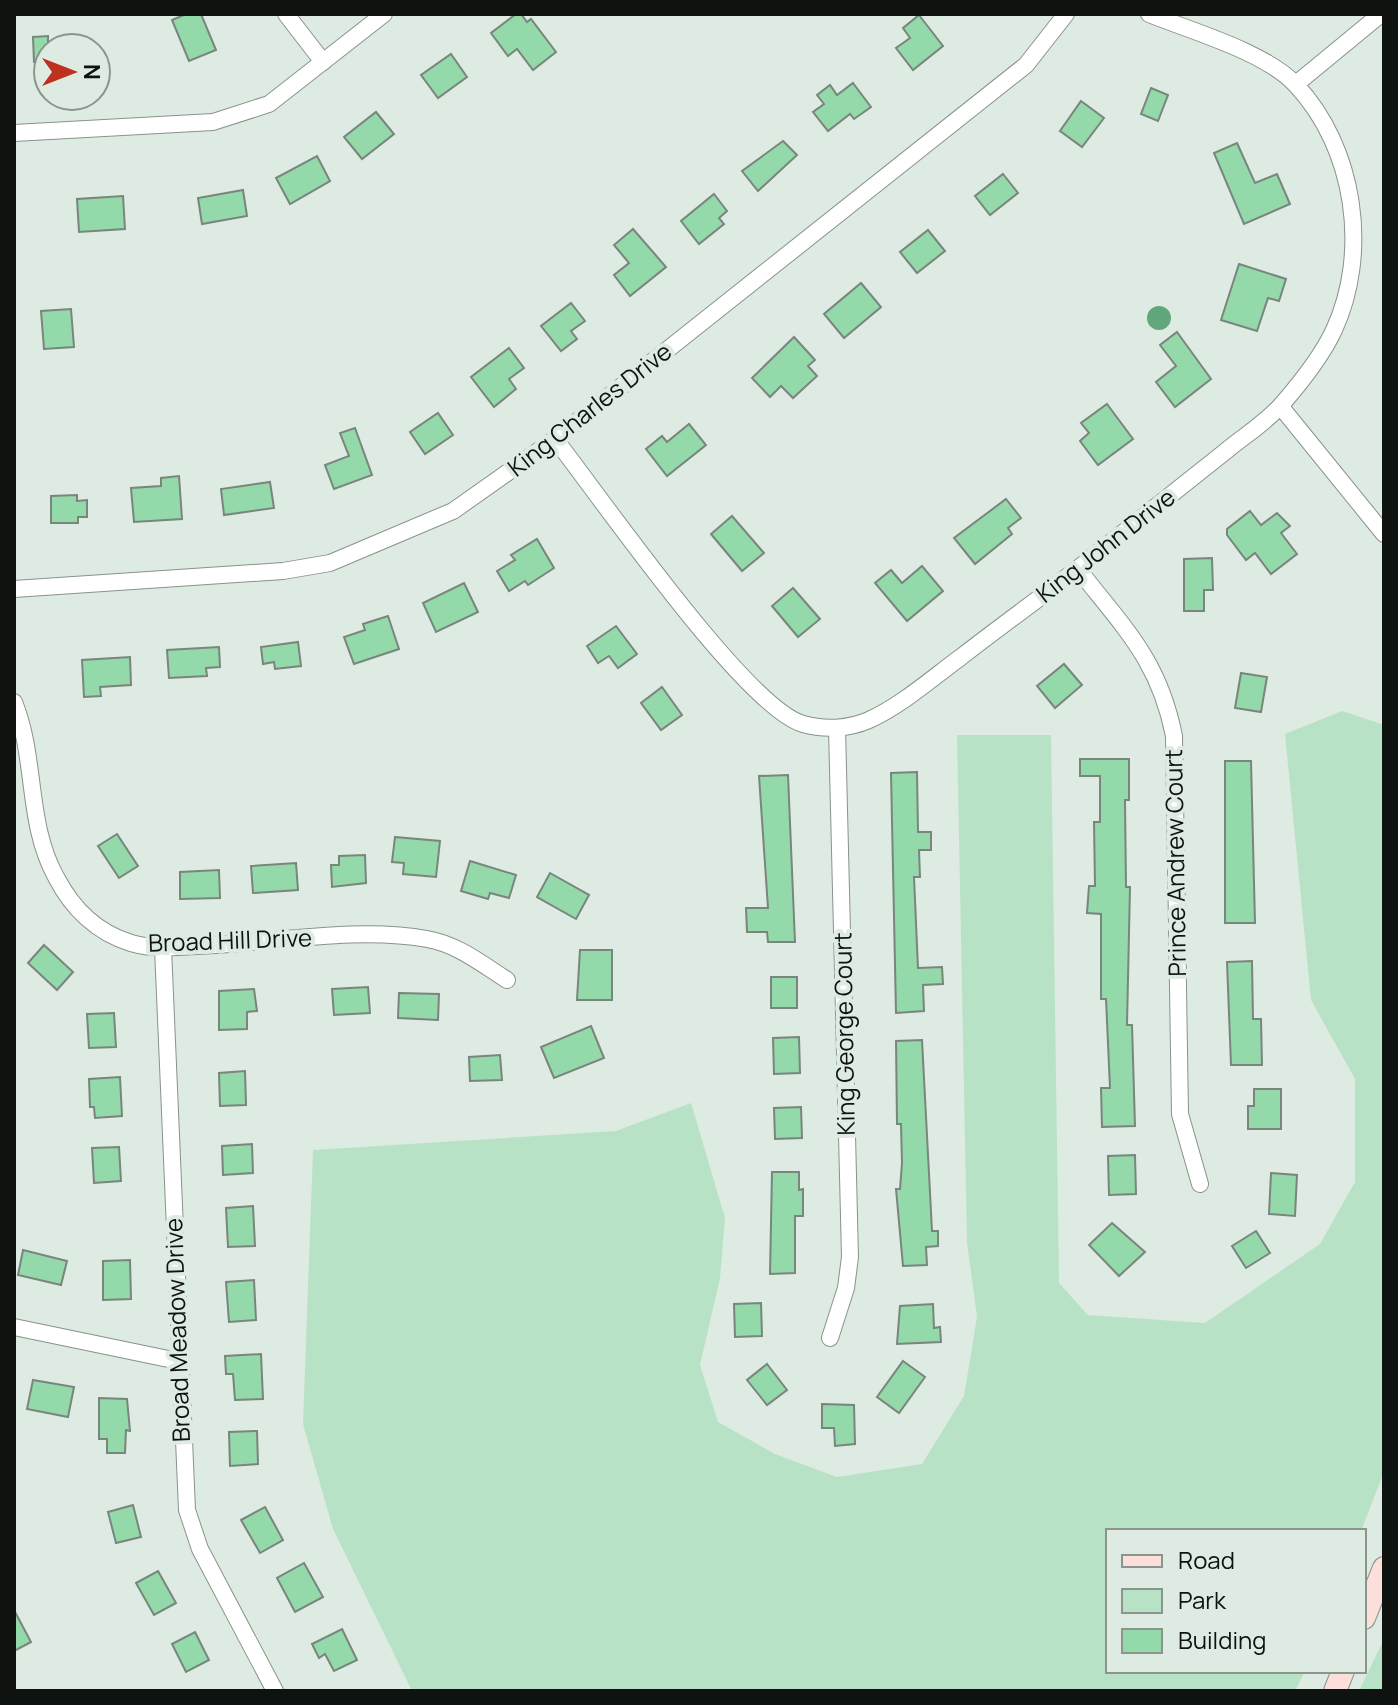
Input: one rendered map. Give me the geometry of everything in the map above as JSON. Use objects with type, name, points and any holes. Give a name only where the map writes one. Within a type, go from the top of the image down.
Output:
[{"type":"street","points":[[286,14],[323,62]]},
{"type":"street","points":[[14,133],[213,122],[269,104],[384,14]]},
{"type":"street","name":"King Charles Drive","points":[[14,589],[254,576],[330,563],[453,511],[555,439],[1026,65],[1066,14]]},
{"type":"street","name":"King John Drive","points":[[555,439],[702,629],[764,699],[784,716],[802,724],[837,728],[856,725],[894,706],[1078,569],[1281,407],[1334,331],[1347,289],[1353,234],[1344,168],[1322,122],[1296,84],[1255,58],[1149,14]]},
{"type":"street","points":[[1296,84],[1381,14]]},
{"type":"street","points":[[1281,407],[1384,534]]},
{"type":"street","name":"Prince Andrew Court","points":[[1078,569],[1149,661],[1159,679],[1171,722],[1180,1114],[1200,1184]]},
{"type":"street","name":"Broad Hill Drive","points":[[14,702],[28,748],[36,818],[44,851],[55,877],[71,902],[90,922],[131,943],[163,948],[386,934],[429,939],[458,949],[507,980]]},
{"type":"street","name":"King George Court","points":[[830,1338],[846,1288],[850,1257],[837,728]]},
{"type":"street","name":"Broad Meadow Drive","points":[[163,948],[184,1490],[190,1527],[275,1691]]},
{"type":"street","points":[[14,1327],[178,1361]]},
{"type":"street","points":[[1366,1613],[1384,1568]]},
{"type":"green space","points":[[1342,711],[1384,725],[1384,1472],[1362,1529],[1106,1529],[1106,1673],[1304,1673],[1295,1691],[412,1691],[333,1529],[303,1424],[313,1150],[616,1131],[691,1103],[725,1218],[720,1278],[700,1365],[718,1422],[775,1454],[837,1477],[922,1464],[964,1396],[977,1317],[967,1242],[957,735],[1051,735],[1059,1283],[1088,1315],[1205,1323],[1320,1244],[1355,1182],[1355,1079],[1311,1000],[1285,734]]},
{"type":"green space","points":[[1384,1639],[1384,1691],[1359,1691]]},
{"type":"shaded area","points":[[1159,306],[1167,310],[1171,318],[1167,326],[1159,330],[1151,326],[1147,318],[1151,310]]},
{"type":"building","points":[[186,14],[201,14],[216,50],[189,61],[172,20]]},
{"type":"building","points":[[516,14],[521,14],[527,22],[531,19],[556,52],[533,70],[517,49],[508,56],[491,33]]},
{"type":"building","points":[[919,15],[943,46],[913,70],[896,48],[910,38],[903,28]]},
{"type":"building","points":[[451,54],[467,77],[438,98],[421,75]]},
{"type":"building","points":[[853,83],[871,107],[854,119],[850,114],[828,131],[813,112],[824,104],[817,95],[830,85],[837,95]]},
{"type":"building","points":[[1151,88],[1168,95],[1158,121],[1141,114]]},
{"type":"building","points":[[1081,101],[1104,118],[1082,147],[1060,131]]},
{"type":"building","points":[[376,112],[394,134],[362,159],[344,137]]},
{"type":"building","points":[[783,141],[797,155],[758,191],[742,171]]},
{"type":"building","points":[[1237,143],[1255,183],[1277,174],[1290,204],[1244,224],[1214,153]]},
{"type":"building","points":[[317,156],[330,181],[290,204],[276,178]]},
{"type":"building","points":[[1003,174],[1018,193],[990,215],[975,196]]},
{"type":"building","points":[[243,190],[247,216],[202,224],[198,198]]},
{"type":"building","points":[[714,194],[727,211],[719,218],[724,224],[699,244],[681,221]]},
{"type":"building","points":[[123,196],[125,229],[79,232],[77,199]]},
{"type":"building","points":[[633,229],[666,267],[630,296],[614,275],[629,263],[614,245]]},
{"type":"building","points":[[928,230],[945,251],[917,273],[900,252]]},
{"type":"building","points":[[1239,264],[1286,279],[1279,301],[1268,298],[1257,331],[1221,320]]},
{"type":"building","points":[[861,283],[881,307],[844,338],[824,314]]},
{"type":"building","points":[[571,303],[585,321],[571,331],[577,339],[561,351],[541,326]]},
{"type":"building","points":[[71,309],[74,347],[44,349],[41,311]]},
{"type":"building","points":[[1177,332],[1211,379],[1175,407],[1156,382],[1176,366],[1160,345]]},
{"type":"building","points":[[794,337],[815,360],[808,366],[817,376],[793,398],[781,386],[770,397],[752,378]]},
{"type":"building","points":[[509,348],[524,368],[509,379],[516,389],[494,407],[471,377]]},
{"type":"building","points":[[1107,404],[1133,439],[1098,465],[1080,441],[1089,433],[1081,423]]},
{"type":"building","points":[[438,413],[453,435],[425,454],[410,432]]},
{"type":"building","points":[[689,424],[706,445],[667,476],[646,449],[662,436],[667,442]]},
{"type":"building","points":[[355,428],[372,475],[334,489],[325,465],[349,456],[340,433]]},
{"type":"building","points":[[179,476],[182,519],[134,522],[131,488],[161,486],[161,478]]},
{"type":"building","points":[[270,482],[274,508],[224,515],[221,489]]},
{"type":"building","points":[[77,495],[77,501],[87,500],[87,517],[78,517],[78,523],[51,523],[51,496]]},
{"type":"building","points":[[1006,499],[1021,518],[1008,528],[1012,534],[975,564],[954,538]]},
{"type":"building","points":[[1250,511],[1261,525],[1277,513],[1290,526],[1281,533],[1297,554],[1271,574],[1255,553],[1246,560],[1227,535],[1227,529]]},
{"type":"building","points":[[732,516],[764,553],[742,571],[711,534]]},
{"type":"building","points":[[537,539],[554,568],[528,585],[525,581],[509,591],[497,571],[515,560],[511,555]]},
{"type":"building","points":[[1212,558],[1213,590],[1204,590],[1204,611],[1184,611],[1184,559]]},
{"type":"building","points":[[922,566],[943,591],[907,621],[875,583],[891,570],[902,583]]},
{"type":"building","points":[[464,583],[478,612],[436,632],[423,603]]},
{"type":"building","points":[[793,588],[820,619],[798,637],[772,606]]},
{"type":"building","points":[[388,616],[399,649],[354,664],[344,637],[365,630],[363,624]]},
{"type":"building","points":[[616,626],[637,654],[618,668],[609,656],[598,663],[587,646]]},
{"type":"building","points":[[298,642],[301,666],[275,669],[274,662],[263,664],[261,647]]},
{"type":"building","points":[[219,647],[220,667],[206,668],[207,676],[169,678],[167,650]]},
{"type":"building","points":[[130,657],[131,685],[100,687],[101,696],[84,697],[82,660]]},
{"type":"building","points":[[1064,664],[1082,685],[1055,708],[1037,686]]},
{"type":"building","points":[[1241,673],[1267,677],[1261,712],[1235,708]]},
{"type":"building","points":[[662,687],[682,715],[661,730],[641,703]]},
{"type":"building","points":[[1080,759],[1129,759],[1129,800],[1125,800],[1126,887],[1130,887],[1127,1025],[1132,1025],[1135,1126],[1102,1127],[1101,1088],[1110,1088],[1106,999],[1101,999],[1101,914],[1087,913],[1089,886],[1095,886],[1094,822],[1100,822],[1100,776],[1080,776]]},
{"type":"building","points":[[1225,761],[1251,761],[1255,923],[1225,923]]},
{"type":"building","points":[[917,772],[918,832],[931,832],[931,850],[919,850],[920,877],[914,877],[918,968],[942,967],[943,984],[923,985],[924,1011],[896,1013],[891,773]]},
{"type":"building","points":[[788,775],[795,942],[768,942],[767,932],[747,932],[746,908],[768,908],[759,776]]},
{"type":"building","points":[[117,834],[138,866],[119,878],[98,846]]},
{"type":"building","points":[[395,837],[440,841],[436,877],[403,874],[404,863],[392,862]]},
{"type":"building","points":[[365,855],[366,883],[332,887],[331,865],[339,865],[339,856]]},
{"type":"building","points":[[470,861],[516,875],[509,898],[490,893],[488,899],[461,891]]},
{"type":"building","points":[[296,863],[298,890],[253,893],[251,866]]},
{"type":"building","points":[[219,870],[220,898],[180,899],[180,872]]},
{"type":"building","points":[[550,873],[589,895],[576,919],[537,897]]},
{"type":"building","points":[[44,945],[73,972],[57,990],[28,963]]},
{"type":"building","points":[[580,950],[612,950],[612,1000],[577,1000]]},
{"type":"building","points":[[1252,961],[1253,1019],[1261,1019],[1262,1065],[1231,1065],[1227,962]]},
{"type":"building","points":[[771,977],[797,977],[797,1008],[771,1008]]},
{"type":"building","points":[[368,987],[370,1013],[334,1015],[332,989]]},
{"type":"building","points":[[254,989],[257,1011],[247,1012],[247,1029],[219,1030],[219,991]]},
{"type":"building","points":[[399,993],[439,994],[438,1020],[398,1018]]},
{"type":"building","points":[[114,1013],[116,1047],[89,1048],[87,1014]]},
{"type":"building","points":[[591,1026],[604,1058],[554,1078],[541,1047]]},
{"type":"building","points":[[799,1037],[800,1073],[774,1074],[773,1038]]},
{"type":"building","points":[[922,1040],[932,1231],[938,1231],[938,1246],[926,1247],[927,1265],[903,1266],[896,1189],[900,1189],[902,1163],[901,1124],[897,1124],[896,1041]]},
{"type":"building","points":[[500,1055],[502,1080],[470,1081],[469,1057]]},
{"type":"building","points":[[245,1071],[246,1105],[220,1106],[219,1073]]},
{"type":"building","points":[[120,1077],[122,1116],[95,1118],[94,1107],[90,1107],[89,1079]]},
{"type":"building","points":[[1254,1089],[1281,1089],[1281,1129],[1248,1129],[1248,1106],[1254,1106]]},
{"type":"building","points":[[801,1107],[802,1138],[775,1139],[774,1108]]},
{"type":"building","points":[[252,1144],[253,1173],[223,1175],[222,1146]]},
{"type":"building","points":[[119,1147],[121,1181],[94,1183],[92,1148]]},
{"type":"building","points":[[1135,1155],[1136,1194],[1109,1195],[1108,1156]]},
{"type":"building","points":[[772,1172],[799,1172],[799,1190],[803,1189],[803,1216],[795,1216],[795,1273],[770,1274]]},
{"type":"building","points":[[1271,1173],[1297,1175],[1295,1216],[1269,1214]]},
{"type":"building","points":[[253,1206],[255,1246],[228,1247],[226,1208]]},
{"type":"building","points":[[1112,1223],[1145,1252],[1119,1276],[1089,1245]]},
{"type":"building","points":[[1256,1231],[1270,1253],[1246,1268],[1232,1246]]},
{"type":"building","points":[[23,1250],[67,1261],[61,1285],[18,1275]]},
{"type":"building","points":[[130,1260],[131,1299],[103,1300],[103,1261]]},
{"type":"building","points":[[254,1280],[256,1320],[229,1322],[226,1282]]},
{"type":"building","points":[[761,1303],[762,1336],[735,1337],[734,1304]]},
{"type":"building","points":[[933,1304],[934,1328],[940,1327],[941,1342],[897,1344],[900,1306]]},
{"type":"building","points":[[261,1354],[263,1399],[235,1400],[233,1374],[226,1374],[225,1356]]},
{"type":"building","points":[[903,1361],[925,1377],[899,1413],[877,1397]]},
{"type":"building","points":[[767,1364],[787,1390],[767,1405],[747,1380]]},
{"type":"building","points":[[33,1380],[74,1387],[68,1417],[27,1409]]},
{"type":"building","points":[[99,1398],[127,1399],[130,1431],[126,1430],[125,1453],[107,1453],[107,1439],[99,1439]]},
{"type":"building","points":[[822,1404],[854,1405],[855,1444],[835,1446],[834,1428],[822,1428]]},
{"type":"building","points":[[257,1431],[258,1464],[230,1466],[229,1432]]},
{"type":"building","points":[[133,1505],[141,1537],[116,1543],[108,1512]]},
{"type":"building","points":[[265,1507],[283,1540],[260,1553],[241,1520]]},
{"type":"building","points":[[304,1563],[323,1597],[295,1612],[277,1578]]},
{"type":"building","points":[[158,1571],[176,1603],[154,1615],[136,1583]]},
{"type":"building","points":[[14,1610],[31,1642],[14,1651]]},
{"type":"building","points":[[342,1629],[357,1660],[334,1671],[325,1654],[319,1658],[312,1644]]},
{"type":"building","points":[[195,1632],[209,1660],[186,1672],[172,1644]]}]
